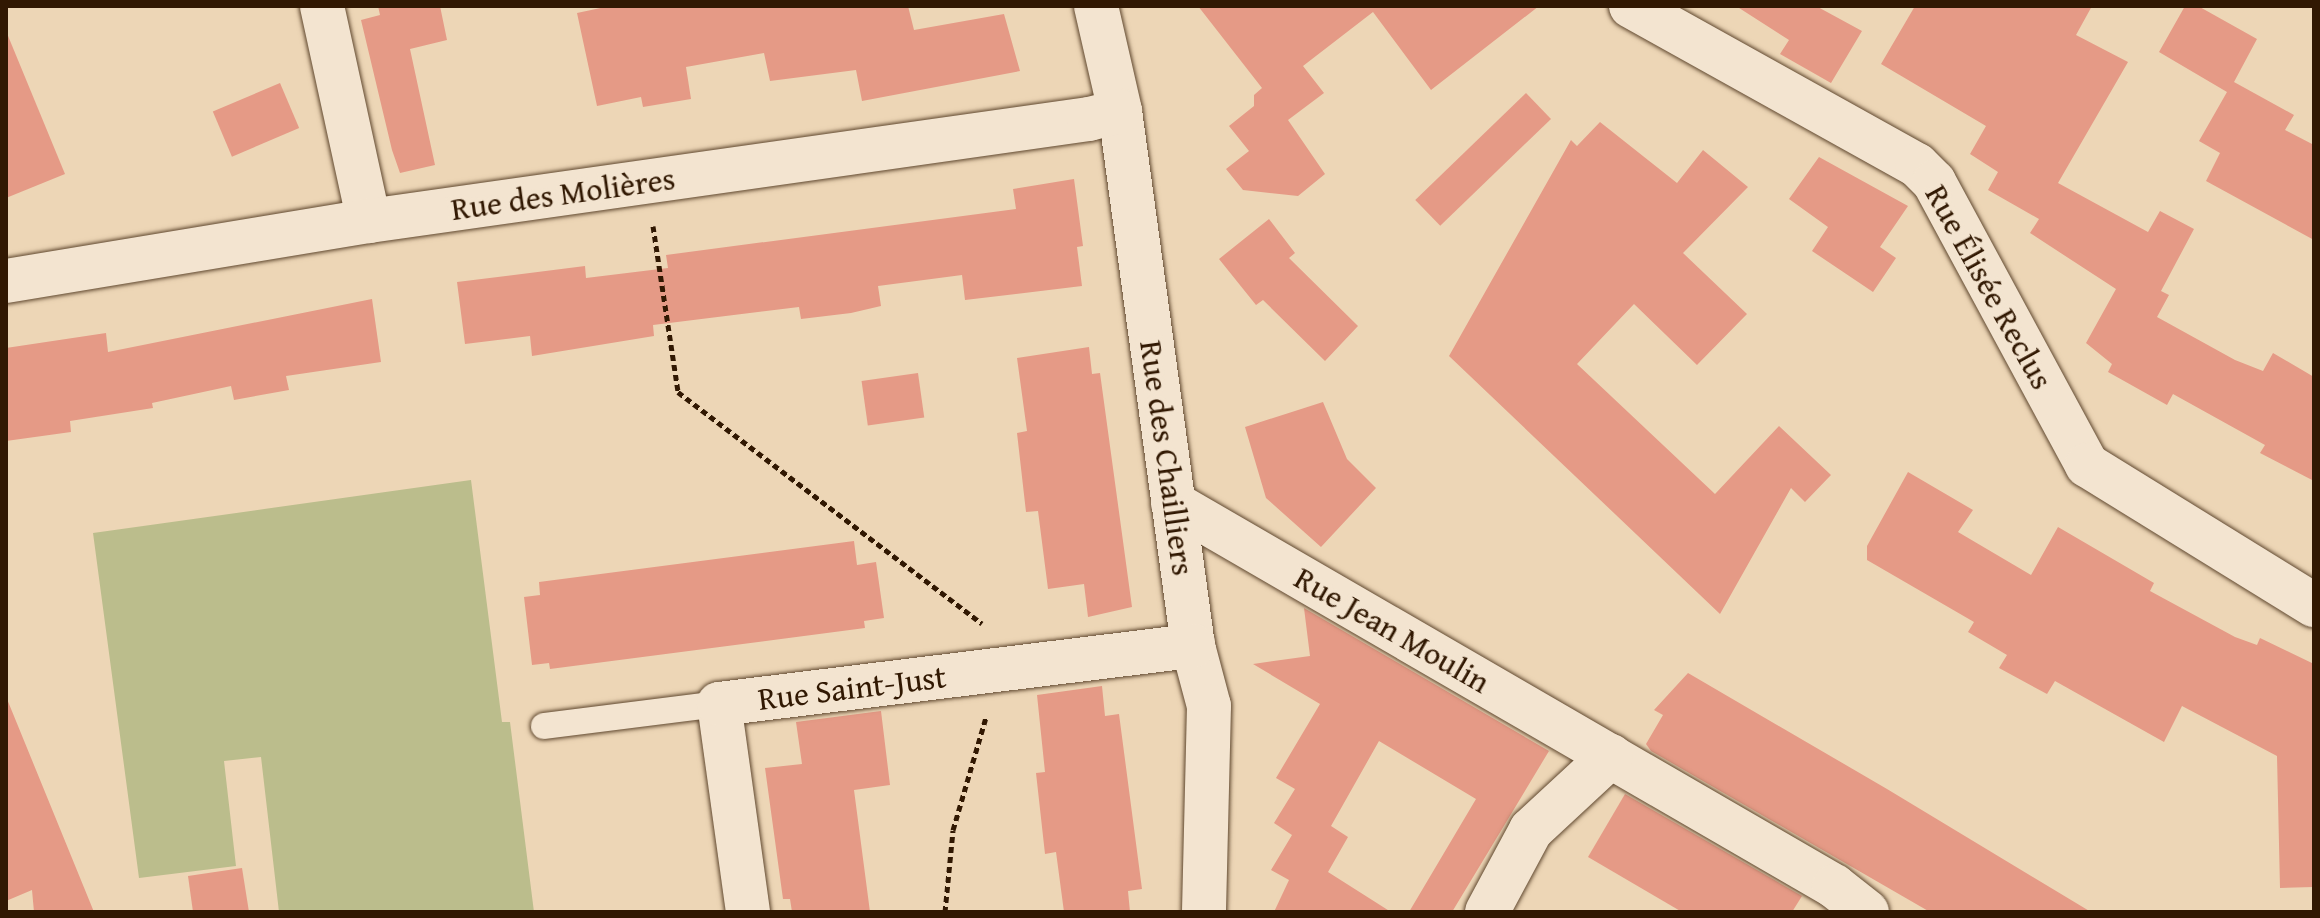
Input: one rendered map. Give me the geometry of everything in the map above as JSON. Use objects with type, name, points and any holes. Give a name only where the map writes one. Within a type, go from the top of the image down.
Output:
[{"type":"street","points":[[322,6],[369,221]]},
{"type":"street","name":"Rue des Chailliers","points":[[1096,6],[1120,111],[1193,646],[1209,706],[1204,912]]},
{"type":"street","name":"Rue Élisée Reclus","points":[[1631,6],[1917,165],[1934,182],[2087,465],[2314,605]]},
{"type":"street","name":"Rue des Molières","points":[[6,281],[369,221],[1074,122],[1120,111]]},
{"type":"street","name":"Rue Jean Moulin","points":[[1173,503],[1834,886],[1867,912]]},
{"type":"street","name":"Rue Saint-Just","points":[[748,912],[719,704],[1193,646]]},
{"type":"street","points":[[1487,912],[1531,830],[1611,756]]},
{"type":"lane","points":[[544,726],[719,704]]},
{"type":"path","points":[[646,182],[678,392],[985,627],[1000,670],[953,830],[945,912]]},
{"type":"green space","points":[[471,480],[502,722],[510,722],[534,912],[279,912],[261,757],[224,761],[236,866],[139,878],[93,533]]},
{"type":"building","points":[[378,6],[440,6],[447,40],[410,49],[435,165],[400,173],[361,20],[380,15]]},
{"type":"building","points":[[610,6],[908,6],[914,30],[1004,14],[1020,71],[862,101],[856,70],[770,81],[764,53],[686,67],[691,99],[643,107],[641,97],[597,106],[577,13]]},
{"type":"building","points":[[1198,6],[1539,6],[1431,90],[1373,12],[1303,66],[1324,93],[1288,120],[1325,174],[1298,196],[1243,190],[1226,169],[1249,151],[1229,126],[1254,106],[1254,95],[1262,88]]},
{"type":"building","points":[[1736,6],[1816,6],[1862,31],[1831,83],[1780,54],[1789,40]]},
{"type":"building","points":[[1915,6],[2092,6],[2076,35],[2128,62],[2058,183],[2148,232],[2160,211],[2194,229],[2161,291],[2169,295],[2157,317],[2235,360],[2263,371],[2273,353],[2314,377],[2314,481],[2260,453],[2265,445],[2173,394],[2167,405],[2108,372],[2112,364],[2086,343],[2116,289],[2030,233],[2039,219],[1988,190],[1998,172],[1970,154],[1986,126],[1881,64]]},
{"type":"building","points":[[2185,6],[2198,6],[2257,39],[2234,82],[2294,115],[2285,130],[2314,145],[2314,240],[2206,181],[2220,153],[2199,141],[2227,92],[2159,52]]},
{"type":"building","points":[[6,31],[65,174],[6,198]]},
{"type":"building","points":[[280,83],[299,128],[232,157],[213,112]]},
{"type":"building","points":[[1526,93],[1551,119],[1440,226],[1415,200]]},
{"type":"building","points":[[1600,122],[1677,183],[1703,150],[1748,187],[1683,253],[1747,314],[1697,365],[1634,304],[1577,364],[1715,494],[1779,426],[1831,475],[1805,502],[1791,488],[1720,614],[1449,356],[1571,140],[1577,146]]},
{"type":"building","points":[[1819,157],[1908,206],[1880,247],[1896,258],[1873,292],[1812,251],[1828,227],[1789,199]]},
{"type":"building","points":[[1074,179],[1083,246],[1077,247],[1082,286],[965,300],[962,275],[878,286],[881,306],[851,313],[801,319],[799,307],[653,325],[654,336],[532,356],[530,336],[465,344],[457,282],[585,266],[586,278],[668,268],[666,255],[1016,209],[1013,189]]},
{"type":"building","points":[[1269,219],[1295,253],[1289,258],[1358,326],[1325,361],[1263,300],[1256,305],[1219,259]]},
{"type":"building","points":[[372,299],[381,362],[286,376],[289,390],[234,400],[231,386],[152,403],[153,408],[70,421],[71,432],[6,441],[6,348],[106,333],[108,352]]},
{"type":"building","points":[[1089,347],[1092,374],[1100,373],[1132,607],[1088,617],[1084,584],[1048,589],[1038,511],[1026,512],[1017,433],[1027,431],[1017,358]]},
{"type":"building","points":[[918,373],[924,418],[868,425],[862,381]]},
{"type":"building","points":[[1323,402],[1347,459],[1376,488],[1321,547],[1266,498],[1245,427]]},
{"type":"building","points":[[1908,472],[1973,510],[1958,532],[2031,575],[2058,527],[2154,583],[2150,591],[2235,637],[2257,645],[2260,638],[2314,664],[2313,887],[2280,888],[2277,756],[2182,706],[2164,742],[2055,681],[2047,694],[1999,668],[2007,655],[1968,632],[1974,622],[1867,560],[1867,546]]},
{"type":"building","points":[[854,541],[857,565],[876,562],[884,618],[864,621],[865,628],[550,669],[549,663],[532,665],[524,597],[540,595],[539,582]]},
{"type":"building","points":[[1304,608],[1549,751],[1452,912],[1409,912],[1476,799],[1379,741],[1331,826],[1348,837],[1328,872],[1391,912],[1274,912],[1289,880],[1271,870],[1292,835],[1274,823],[1295,789],[1276,778],[1320,704],[1253,664],[1310,656]]},
{"type":"building","points":[[1688,673],[2091,912],[1930,912],[1651,751],[1646,744],[1663,715],[1654,710]]},
{"type":"building","points":[[1102,686],[1105,716],[1119,714],[1142,889],[1128,891],[1130,912],[1064,912],[1056,852],[1045,854],[1036,773],[1045,772],[1037,695]]},
{"type":"building","points":[[7,699],[94,912],[34,912],[32,890],[6,901]]},
{"type":"building","points":[[881,711],[890,785],[854,790],[870,912],[792,912],[790,899],[783,899],[765,768],[802,764],[796,722]]},
{"type":"building","points":[[1625,794],[1802,896],[1792,912],[1682,912],[1588,857]]},
{"type":"building","points":[[242,868],[249,912],[193,912],[188,876]]}]
